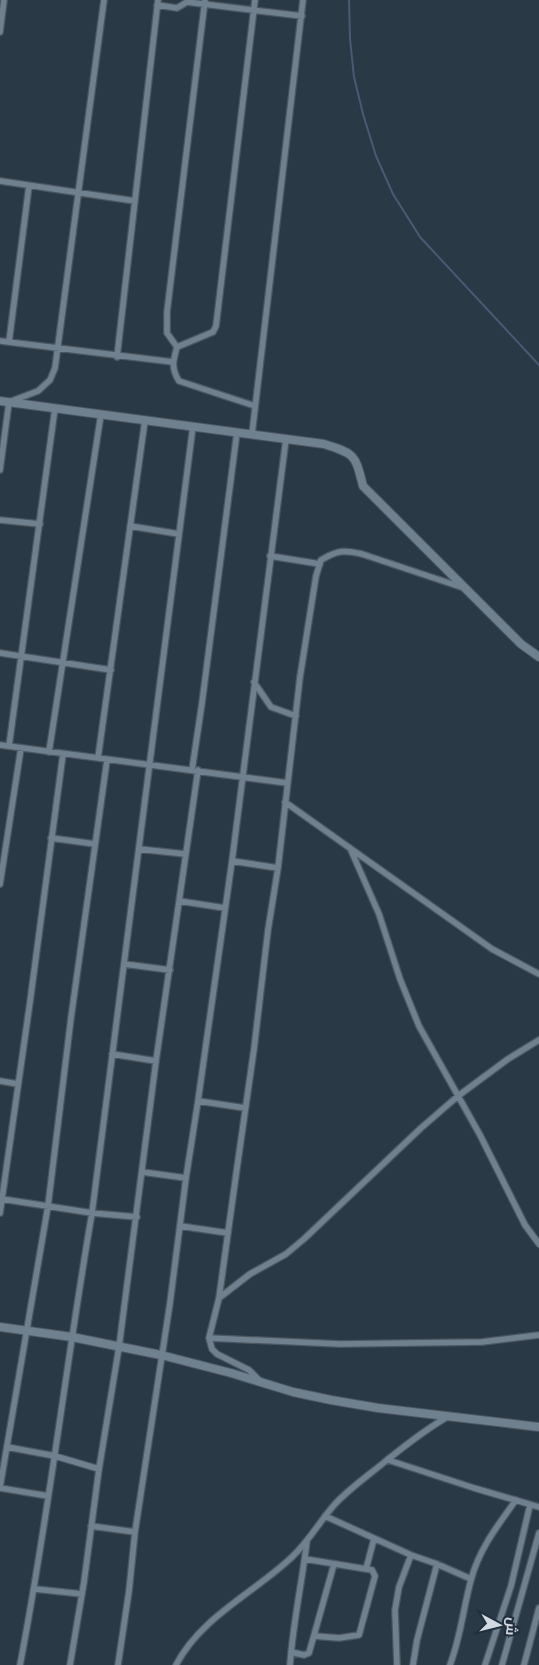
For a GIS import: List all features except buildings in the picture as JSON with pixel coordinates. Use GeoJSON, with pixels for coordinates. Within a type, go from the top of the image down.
{"type":"FeatureCollection","features":[{"type":"Feature","properties":{"kind":"street"},"geometry":{"type":"LineString","coordinates":[[0,32],[4,0]]}},
{"type":"Feature","properties":{"kind":"street"},"geometry":{"type":"LineString","coordinates":[[9,402],[38,391],[50,380],[55,368],[104,0]]}},
{"type":"Feature","properties":{"kind":"street"},"geometry":{"type":"LineString","coordinates":[[177,347],[214,332],[216,326],[255,0]]}},
{"type":"Feature","properties":{"kind":"street"},"geometry":{"type":"LineString","coordinates":[[252,434],[304,0]]}},
{"type":"Feature","properties":{"kind":"street"},"geometry":{"type":"LineString","coordinates":[[117,356],[158,3],[177,8],[188,2],[205,2],[302,16]]}},
{"type":"Feature","properties":{"kind":"street"},"geometry":{"type":"LineString","coordinates":[[177,347],[167,333],[168,312],[205,2]]}},
{"type":"Feature","properties":{"kind":"street"},"geometry":{"type":"LineString","coordinates":[[0,182],[135,201]]}},
{"type":"Feature","properties":{"kind":"street"},"geometry":{"type":"LineString","coordinates":[[9,342],[29,186]]}},
{"type":"Feature","properties":{"kind":"street"},"geometry":{"type":"LineString","coordinates":[[0,341],[173,362]]}},
{"type":"Feature","properties":{"kind":"street"},"geometry":{"type":"LineString","coordinates":[[177,347],[173,362],[174,374],[180,381],[255,406]]}},
{"type":"Feature","properties":{"kind":"street"},"geometry":{"type":"LineString","coordinates":[[0,401],[324,444],[347,451],[357,462],[364,486],[521,644],[539,657]]}},
{"type":"Feature","properties":{"kind":"street"},"geometry":{"type":"LineString","coordinates":[[0,470],[9,402]]}},
{"type":"Feature","properties":{"kind":"street"},"geometry":{"type":"LineString","coordinates":[[10,746],[55,408]]}},
{"type":"Feature","properties":{"kind":"street"},"geometry":{"type":"LineString","coordinates":[[49,752],[101,414]]}},
{"type":"Feature","properties":{"kind":"street"},"geometry":{"type":"LineString","coordinates":[[98,758],[145,420]]}},
{"type":"Feature","properties":{"kind":"street"},"geometry":{"type":"LineString","coordinates":[[20,1665],[35,1589],[92,1213],[193,426]]}},
{"type":"Feature","properties":{"kind":"street"},"geometry":{"type":"LineString","coordinates":[[70,1665],[137,1217],[156,1061],[185,854],[202,703],[237,432]]}},
{"type":"Feature","properties":{"kind":"street"},"geometry":{"type":"LineString","coordinates":[[118,1665],[129,1591],[135,1532],[232,861],[286,439]]}},
{"type":"Feature","properties":{"kind":"street"},"geometry":{"type":"LineString","coordinates":[[0,520],[40,524]]}},
{"type":"Feature","properties":{"kind":"street"},"geometry":{"type":"LineString","coordinates":[[130,526],[179,534]]}},
{"type":"Feature","properties":{"kind":"street"},"geometry":{"type":"LineString","coordinates":[[260,1381],[249,1370],[217,1354],[212,1349],[209,1338],[219,1298],[278,868],[296,716],[314,588],[321,560],[335,552],[344,551],[362,554],[466,588]]}},
{"type":"Feature","properties":{"kind":"street"},"geometry":{"type":"LineString","coordinates":[[270,556],[320,564]]}},
{"type":"Feature","properties":{"kind":"street"},"geometry":{"type":"LineString","coordinates":[[0,653],[111,670]]}},
{"type":"Feature","properties":{"kind":"street"},"geometry":{"type":"LineString","coordinates":[[254,682],[271,707],[296,716]]}},
{"type":"Feature","properties":{"kind":"street"},"geometry":{"type":"LineString","coordinates":[[0,745],[287,783]]}},
{"type":"Feature","properties":{"kind":"street"},"geometry":{"type":"LineString","coordinates":[[0,884],[21,748]]}},
{"type":"Feature","properties":{"kind":"street"},"geometry":{"type":"LineString","coordinates":[[0,1213],[63,754]]}},
{"type":"Feature","properties":{"kind":"street"},"geometry":{"type":"LineString","coordinates":[[48,1496],[0,1488],[48,1206],[107,760]]}},
{"type":"Feature","properties":{"kind":"street"},"geometry":{"type":"LineString","coordinates":[[285,802],[492,949],[539,974]]}},
{"type":"Feature","properties":{"kind":"street"},"geometry":{"type":"LineString","coordinates":[[51,838],[95,844]]}},
{"type":"Feature","properties":{"kind":"street"},"geometry":{"type":"LineString","coordinates":[[350,848],[379,914],[400,979],[419,1026],[480,1135],[525,1225],[539,1244]]}},
{"type":"Feature","properties":{"kind":"street"},"geometry":{"type":"LineString","coordinates":[[139,849],[185,854]]}},
{"type":"Feature","properties":{"kind":"street"},"geometry":{"type":"LineString","coordinates":[[232,861],[278,868]]}},
{"type":"Feature","properties":{"kind":"street"},"geometry":{"type":"LineString","coordinates":[[179,901],[225,908]]}},
{"type":"Feature","properties":{"kind":"street"},"geometry":{"type":"LineString","coordinates":[[124,964],[170,970]]}},
{"type":"Feature","properties":{"kind":"street"},"geometry":{"type":"LineString","coordinates":[[219,1298],[250,1274],[286,1254],[458,1096],[508,1059],[539,1040]]}},
{"type":"Feature","properties":{"kind":"street"},"geometry":{"type":"LineString","coordinates":[[112,1054],[156,1061]]}},
{"type":"Feature","properties":{"kind":"street"},"geometry":{"type":"LineString","coordinates":[[0,1081],[18,1084]]}},
{"type":"Feature","properties":{"kind":"street"},"geometry":{"type":"LineString","coordinates":[[198,1101],[246,1108]]}},
{"type":"Feature","properties":{"kind":"street"},"geometry":{"type":"LineString","coordinates":[[142,1172],[186,1178]]}},
{"type":"Feature","properties":{"kind":"street"},"geometry":{"type":"LineString","coordinates":[[2,1199],[92,1213],[137,1217]]}},
{"type":"Feature","properties":{"kind":"street"},"geometry":{"type":"LineString","coordinates":[[180,1226],[228,1233]]}},
{"type":"Feature","properties":{"kind":"street"},"geometry":{"type":"LineString","coordinates":[[0,1327],[72,1337],[161,1355],[260,1381],[293,1392],[331,1400],[378,1408],[539,1427]]}},
{"type":"Feature","properties":{"kind":"street"},"geometry":{"type":"LineString","coordinates":[[209,1338],[340,1344],[482,1342],[539,1335]]}},
{"type":"Feature","properties":{"kind":"street"},"geometry":{"type":"LineString","coordinates":[[176,1665],[190,1645],[219,1614],[265,1580],[292,1557],[307,1541],[325,1516],[355,1484],[426,1429],[449,1416]]}},
{"type":"Feature","properties":{"kind":"street"},"geometry":{"type":"LineString","coordinates":[[7,1447],[54,1456],[99,1469]]}},
{"type":"Feature","properties":{"kind":"street"},"geometry":{"type":"LineString","coordinates":[[388,1460],[539,1507]]}},
{"type":"Feature","properties":{"kind":"street"},"geometry":{"type":"LineString","coordinates":[[450,1665],[462,1626],[471,1579],[478,1559],[516,1500]]}},
{"type":"Feature","properties":{"kind":"street"},"geometry":{"type":"LineString","coordinates":[[485,1665],[511,1586],[530,1505]]}},
{"type":"Feature","properties":{"kind":"street"},"geometry":{"type":"LineString","coordinates":[[325,1516],[411,1555],[471,1579]]}},
{"type":"Feature","properties":{"kind":"street"},"geometry":{"type":"LineString","coordinates":[[91,1526],[135,1532]]}},
{"type":"Feature","properties":{"kind":"street"},"geometry":{"type":"LineString","coordinates":[[502,1665],[539,1532]]}},
{"type":"Feature","properties":{"kind":"street"},"geometry":{"type":"LineString","coordinates":[[366,1569],[374,1539]]}},
{"type":"Feature","properties":{"kind":"street"},"geometry":{"type":"LineString","coordinates":[[290,1665],[294,1619],[307,1541]]}},
{"type":"Feature","properties":{"kind":"street"},"geometry":{"type":"LineString","coordinates":[[397,1665],[395,1610],[399,1587],[411,1555]]}},
{"type":"Feature","properties":{"kind":"street"},"geometry":{"type":"LineString","coordinates":[[305,1559],[366,1569],[373,1571],[375,1576],[359,1635],[339,1638],[314,1636]]}},
{"type":"Feature","properties":{"kind":"street"},"geometry":{"type":"LineString","coordinates":[[291,1652],[307,1655],[334,1564]]}},
{"type":"Feature","properties":{"kind":"street"},"geometry":{"type":"LineString","coordinates":[[413,1665],[416,1644],[437,1564]]}},
{"type":"Feature","properties":{"kind":"street"},"geometry":{"type":"LineString","coordinates":[[35,1589],[82,1594]]}},
{"type":"Feature","properties":{"kind":"street"},"geometry":{"type":"LineString","coordinates":[[524,1665],[539,1608]]}},
{"type":"Feature","properties":{"kind":"waterway"},"geometry":{"type":"LineString","coordinates":[[349,0],[350,39],[354,77],[376,156],[393,194],[420,237],[539,365]]}}]}
